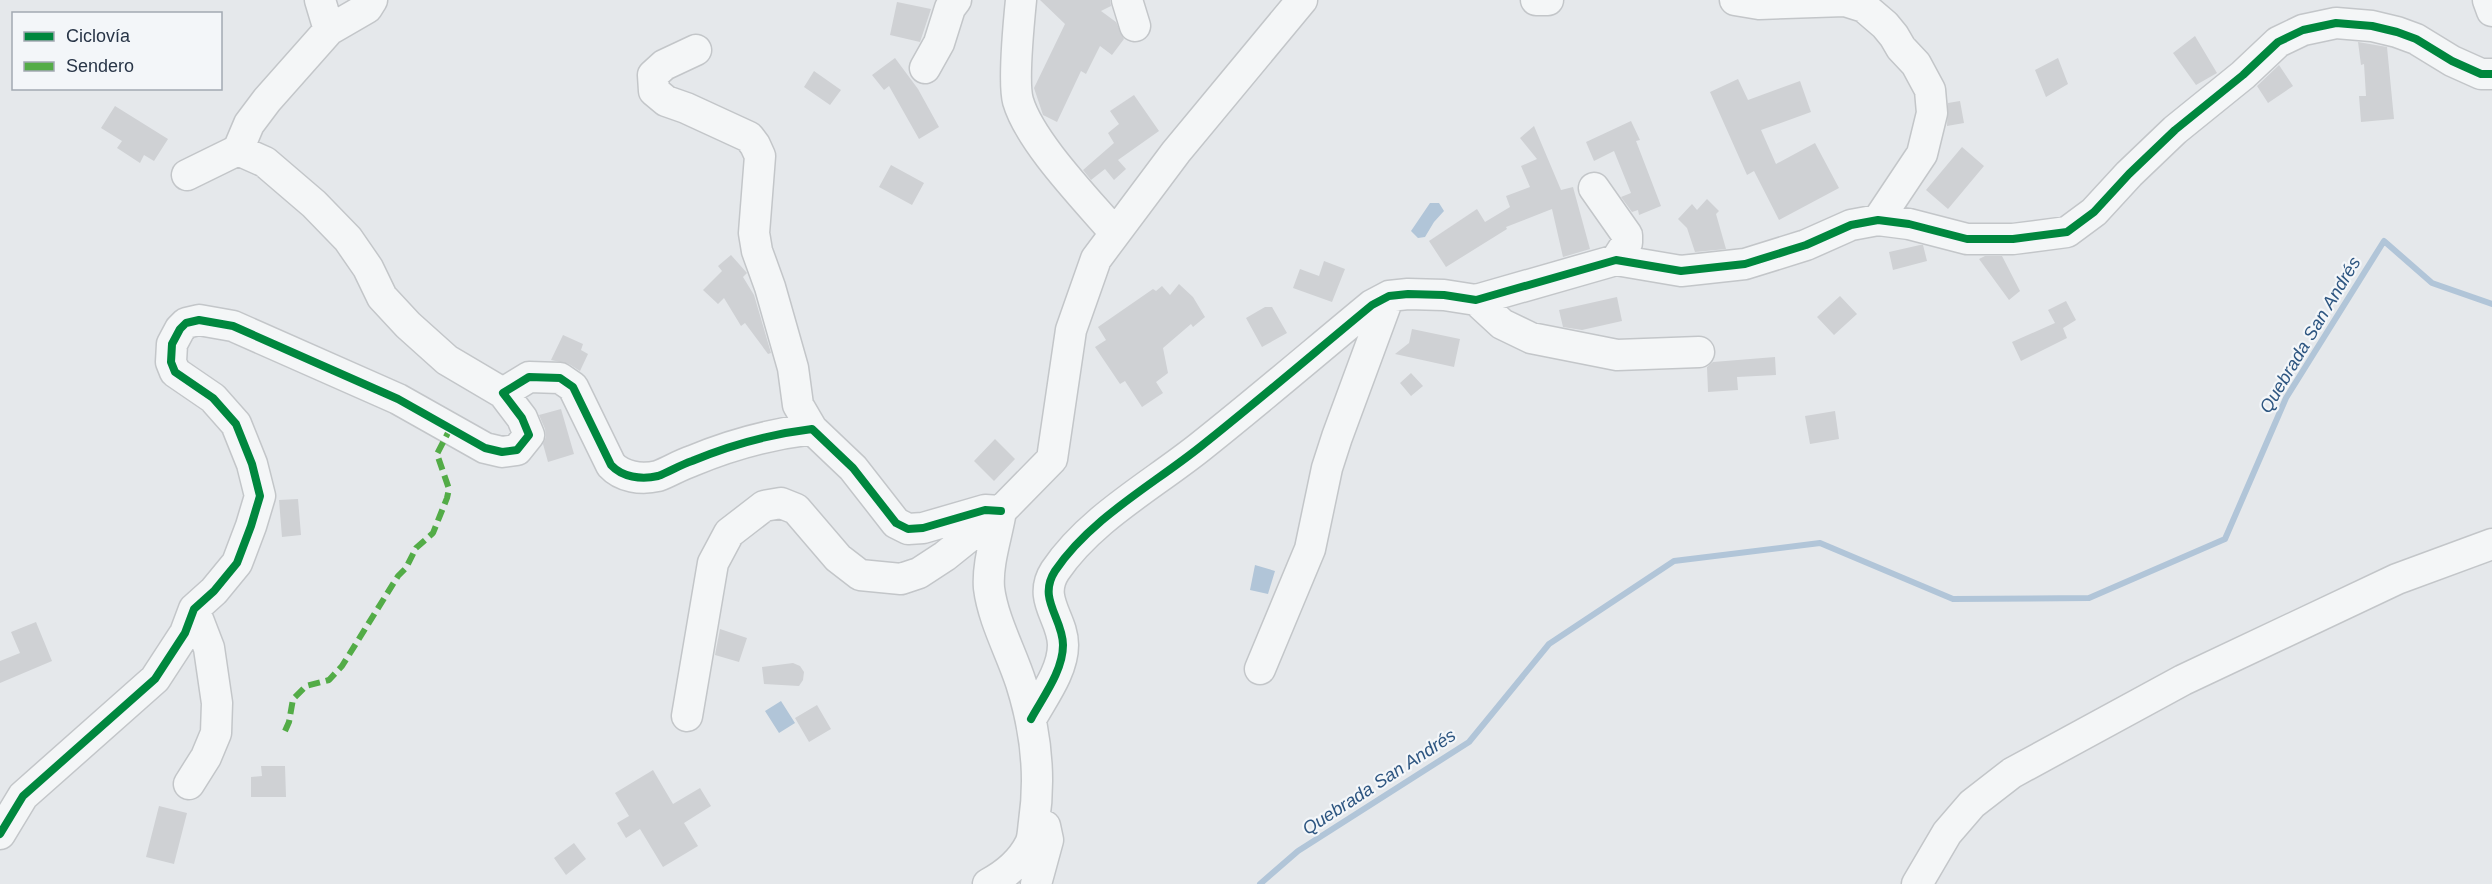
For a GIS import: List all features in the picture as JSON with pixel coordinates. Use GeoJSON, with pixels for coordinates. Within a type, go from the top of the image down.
{"type":"FeatureCollection","features":[{"type":"Feature","properties":{"kind":"street"},"geometry":{"type":"LineString","coordinates":[[320,0],[329,30]]}},
{"type":"Feature","properties":{"kind":"street"},"geometry":{"type":"LineString","coordinates":[[187,175],[238,150],[249,124],[258,111],[329,30],[367,8],[372,0]]}},
{"type":"Feature","properties":{"kind":"street"},"geometry":{"type":"LineString","coordinates":[[925,68],[939,44],[950,8],[956,0]]}},
{"type":"Feature","properties":{"kind":"street"},"geometry":{"type":"LineString","coordinates":[[1021,0],[1017,98],[1025,122],[1115,233]]}},
{"type":"Feature","properties":{"kind":"street"},"geometry":{"type":"LineString","coordinates":[[687,716],[713,563],[729,533],[764,506],[781,502],[796,510],[838,558],[860,574],[901,579],[918,573],[945,556],[1001,512],[1052,459],[1071,330],[1096,260],[1176,152],[1302,0]]}},
{"type":"Feature","properties":{"kind":"street"},"geometry":{"type":"LineString","coordinates":[[1536,0],[1548,0]]}},
{"type":"Feature","properties":{"kind":"street"},"geometry":{"type":"LineString","coordinates":[[1735,0],[1758,4],[1845,1],[1864,7],[1885,25],[1916,64],[1930,90],[1932,113],[1922,154],[1878,220]]}},
{"type":"Feature","properties":{"kind":"street"},"geometry":{"type":"LineString","coordinates":[[2488,0],[2492,11]]}},
{"type":"Feature","properties":{"kind":"street"},"geometry":{"type":"LineString","coordinates":[[1031,719],[1058,669],[1062,654],[1063,642],[1048,598],[1048,588],[1055,571],[1096,525],[1199,448],[1372,305],[1389,296],[1444,295],[1476,300],[1617,260],[1681,271],[1745,264],[1806,245],[1851,225],[1878,220],[1909,224],[1967,239],[2013,239],[2067,232],[2094,212],[2175,130],[2243,75],[2278,42],[2303,30],[2336,23],[2382,28],[2416,39],[2481,74],[2492,74]]}},
{"type":"Feature","properties":{"kind":"street"},"geometry":{"type":"LineString","coordinates":[[696,50],[664,65],[653,75],[654,91],[666,101],[749,138],[755,145],[760,156],[754,233],[757,251],[770,287],[793,368],[798,405],[812,429],[853,468],[896,524],[908,529],[923,528],[985,510],[1001,512]]}},
{"type":"Feature","properties":{"kind":"street"},"geometry":{"type":"LineString","coordinates":[[0,834],[23,796],[155,679],[185,633],[194,609],[214,591],[237,563],[260,496],[252,464],[236,424],[213,398],[175,372],[171,362],[172,344],[180,328],[186,323],[199,320],[233,326],[398,399],[485,448],[502,452],[518,450],[529,435],[522,418],[502,393],[447,360],[408,325],[382,297],[368,268],[348,238],[314,204],[265,162],[238,150]]}},
{"type":"Feature","properties":{"kind":"street"},"geometry":{"type":"LineString","coordinates":[[1594,188],[1627,235],[1627,243],[1617,260]]}},
{"type":"Feature","properties":{"kind":"street"},"geometry":{"type":"LineString","coordinates":[[1260,669],[1310,549],[1336,437],[1389,296]]}},
{"type":"Feature","properties":{"kind":"street"},"geometry":{"type":"LineString","coordinates":[[1476,300],[1502,324],[1531,338],[1617,355],[1699,352]]}},
{"type":"Feature","properties":{"kind":"street"},"geometry":{"type":"LineString","coordinates":[[502,393],[529,376],[560,378],[573,387],[611,465],[618,473],[635,477],[657,476],[693,460],[760,438],[812,429]]}},
{"type":"Feature","properties":{"kind":"street"},"geometry":{"type":"LineString","coordinates":[[1001,512],[989,568],[989,587],[994,611],[1022,684],[1031,719],[1038,794],[1048,840],[1036,884]]}},
{"type":"Feature","properties":{"kind":"street"},"geometry":{"type":"LineString","coordinates":[[1917,884],[1947,833],[1965,811],[2012,773],[2183,680],[2397,579],[2492,544]]}},
{"type":"Feature","properties":{"kind":"street"},"geometry":{"type":"LineString","coordinates":[[189,784],[206,757],[216,733],[217,703],[209,648],[194,609]]}},
{"type":"Feature","properties":{"kind":"street"},"geometry":{"type":"LineString","coordinates":[[988,884],[1003,876],[1031,842],[1038,794]]}},
{"type":"Feature","properties":{"kind":"water"},"geometry":{"type":"Polygon","coordinates":[[[1430,203],[1439,203],[1444,211],[1425,237],[1418,238],[1411,231],[1430,203]]]}},
{"type":"Feature","properties":{"kind":"water"},"geometry":{"type":"Polygon","coordinates":[[[1255,565],[1275,571],[1268,594],[1250,590],[1255,565]]]}},
{"type":"Feature","properties":{"kind":"water"},"geometry":{"type":"Polygon","coordinates":[[[781,701],[795,723],[779,733],[765,711],[781,701]]]}},
{"type":"Feature","properties":{"kind":"building"},"geometry":{"type":"Polygon","coordinates":[[[1040,0],[1110,0],[1111,6],[1101,11],[1116,22],[1124,39],[1112,55],[1100,46],[1086,74],[1081,71],[1057,122],[1043,115],[1034,88],[1065,24],[1040,0]]]}},
{"type":"Feature","properties":{"kind":"building"},"geometry":{"type":"Polygon","coordinates":[[[897,2],[931,9],[920,42],[890,35],[897,2]]]}},
{"type":"Feature","properties":{"kind":"building"},"geometry":{"type":"Polygon","coordinates":[[[2195,36],[2217,73],[2196,85],[2173,53],[2195,36]]]}},
{"type":"Feature","properties":{"kind":"building"},"geometry":{"type":"Polygon","coordinates":[[[2358,42],[2387,47],[2394,119],[2361,122],[2359,96],[2366,96],[2364,64],[2361,65],[2358,42]]]}},
{"type":"Feature","properties":{"kind":"building"},"geometry":{"type":"Polygon","coordinates":[[[895,58],[918,89],[939,127],[919,139],[889,86],[884,90],[872,75],[895,58]]]}},
{"type":"Feature","properties":{"kind":"building"},"geometry":{"type":"Polygon","coordinates":[[[2058,58],[2068,84],[2046,97],[2035,70],[2058,58]]]}},
{"type":"Feature","properties":{"kind":"building"},"geometry":{"type":"Polygon","coordinates":[[[2279,65],[2293,86],[2268,103],[2257,86],[2279,65]]]}},
{"type":"Feature","properties":{"kind":"building"},"geometry":{"type":"Polygon","coordinates":[[[814,71],[841,90],[830,105],[804,87],[814,71]]]}},
{"type":"Feature","properties":{"kind":"building"},"geometry":{"type":"Polygon","coordinates":[[[1738,79],[1748,100],[1800,81],[1811,112],[1761,130],[1776,164],[1815,143],[1839,188],[1779,220],[1754,171],[1747,175],[1710,92],[1738,79]]]}},
{"type":"Feature","properties":{"kind":"building"},"geometry":{"type":"Polygon","coordinates":[[[1134,95],[1159,131],[1118,160],[1126,169],[1114,180],[1105,169],[1091,180],[1083,170],[1114,143],[1108,133],[1119,124],[1110,111],[1134,95]]]}},
{"type":"Feature","properties":{"kind":"building"},"geometry":{"type":"Polygon","coordinates":[[[1960,101],[1964,123],[1947,126],[1948,103],[1960,101]]]}},
{"type":"Feature","properties":{"kind":"building"},"geometry":{"type":"Polygon","coordinates":[[[115,106],[168,139],[154,161],[144,155],[140,163],[117,148],[122,141],[101,128],[115,106]]]}},
{"type":"Feature","properties":{"kind":"building"},"geometry":{"type":"Polygon","coordinates":[[[1631,121],[1640,140],[1636,141],[1661,206],[1639,215],[1638,210],[1632,212],[1621,197],[1631,193],[1614,151],[1594,161],[1586,142],[1631,121]]]}},
{"type":"Feature","properties":{"kind":"building"},"geometry":{"type":"Polygon","coordinates":[[[1534,126],[1561,190],[1573,187],[1590,249],[1563,257],[1552,209],[1506,227],[1507,229],[1446,267],[1429,241],[1477,209],[1485,222],[1510,207],[1506,196],[1530,187],[1521,166],[1537,159],[1520,138],[1534,126]]]}},
{"type":"Feature","properties":{"kind":"building"},"geometry":{"type":"Polygon","coordinates":[[[1962,147],[1984,166],[1948,209],[1926,190],[1962,147]]]}},
{"type":"Feature","properties":{"kind":"building"},"geometry":{"type":"Polygon","coordinates":[[[891,165],[924,183],[912,205],[879,187],[891,165]]]}},
{"type":"Feature","properties":{"kind":"building"},"geometry":{"type":"Polygon","coordinates":[[[1707,199],[1719,211],[1716,214],[1726,249],[1695,252],[1687,228],[1678,219],[1692,204],[1697,210],[1707,199]]]}},
{"type":"Feature","properties":{"kind":"building"},"geometry":{"type":"Polygon","coordinates":[[[1923,245],[1927,261],[1893,270],[1889,252],[1923,245]]]}},
{"type":"Feature","properties":{"kind":"building"},"geometry":{"type":"Polygon","coordinates":[[[731,255],[747,273],[743,277],[754,295],[771,353],[768,354],[745,323],[741,326],[724,298],[718,304],[703,290],[722,271],[718,266],[731,255]]]}},
{"type":"Feature","properties":{"kind":"building"},"geometry":{"type":"Polygon","coordinates":[[[1985,256],[2002,256],[2020,291],[2009,300],[1979,259],[1985,256]]]}},
{"type":"Feature","properties":{"kind":"building"},"geometry":{"type":"Polygon","coordinates":[[[1324,261],[1345,269],[1332,302],[1293,288],[1300,269],[1319,276],[1324,261]]]}},
{"type":"Feature","properties":{"kind":"building"},"geometry":{"type":"Polygon","coordinates":[[[1179,284],[1193,297],[1205,317],[1193,327],[1191,324],[1163,348],[1168,373],[1156,382],[1163,393],[1142,407],[1125,381],[1120,384],[1095,347],[1106,340],[1098,327],[1153,289],[1156,291],[1162,286],[1170,295],[1179,284]]]}},
{"type":"Feature","properties":{"kind":"building"},"geometry":{"type":"Polygon","coordinates":[[[1840,296],[1857,314],[1834,335],[1817,317],[1840,296]]]}},
{"type":"Feature","properties":{"kind":"building"},"geometry":{"type":"Polygon","coordinates":[[[1617,297],[1622,321],[1582,330],[1563,327],[1559,310],[1617,297]]]}},
{"type":"Feature","properties":{"kind":"building"},"geometry":{"type":"Polygon","coordinates":[[[2066,301],[2076,320],[2063,328],[2067,338],[2021,361],[2012,342],[2055,323],[2048,310],[2066,301]]]}},
{"type":"Feature","properties":{"kind":"building"},"geometry":{"type":"Polygon","coordinates":[[[1265,307],[1272,307],[1287,333],[1262,347],[1246,318],[1265,307]]]}},
{"type":"Feature","properties":{"kind":"building"},"geometry":{"type":"Polygon","coordinates":[[[1412,329],[1460,339],[1454,367],[1395,354],[1409,343],[1412,329]]]}},
{"type":"Feature","properties":{"kind":"building"},"geometry":{"type":"Polygon","coordinates":[[[563,335],[583,344],[581,350],[588,354],[580,371],[569,364],[551,360],[563,335]]]}},
{"type":"Feature","properties":{"kind":"building"},"geometry":{"type":"Polygon","coordinates":[[[1775,357],[1776,375],[1737,377],[1738,390],[1708,392],[1707,367],[1713,362],[1775,357]]]}},
{"type":"Feature","properties":{"kind":"building"},"geometry":{"type":"Polygon","coordinates":[[[1411,373],[1423,386],[1411,396],[1400,383],[1411,373]]]}},
{"type":"Feature","properties":{"kind":"building"},"geometry":{"type":"Polygon","coordinates":[[[561,409],[574,454],[548,462],[543,444],[546,437],[545,429],[539,415],[561,409]]]}},
{"type":"Feature","properties":{"kind":"building"},"geometry":{"type":"Polygon","coordinates":[[[1835,411],[1839,439],[1810,444],[1805,416],[1835,411]]]}},
{"type":"Feature","properties":{"kind":"building"},"geometry":{"type":"Polygon","coordinates":[[[995,439],[1015,459],[994,481],[974,461],[995,439]]]}},
{"type":"Feature","properties":{"kind":"building"},"geometry":{"type":"Polygon","coordinates":[[[298,499],[301,535],[282,537],[279,500],[298,499]]]}},
{"type":"Feature","properties":{"kind":"building"},"geometry":{"type":"Polygon","coordinates":[[[36,622],[52,661],[0,683],[0,661],[20,653],[11,632],[36,622]]]}},
{"type":"Feature","properties":{"kind":"building"},"geometry":{"type":"Polygon","coordinates":[[[720,629],[747,638],[739,662],[715,655],[720,629]]]}},
{"type":"Feature","properties":{"kind":"building"},"geometry":{"type":"Polygon","coordinates":[[[793,663],[800,666],[804,672],[799,686],[764,684],[762,667],[793,663]]]}},
{"type":"Feature","properties":{"kind":"building"},"geometry":{"type":"Polygon","coordinates":[[[817,705],[831,729],[809,742],[795,718],[817,705]]]}},
{"type":"Feature","properties":{"kind":"building"},"geometry":{"type":"Polygon","coordinates":[[[261,766],[285,766],[286,797],[251,797],[251,777],[262,776],[261,766]]]}},
{"type":"Feature","properties":{"kind":"building"},"geometry":{"type":"Polygon","coordinates":[[[653,770],[673,804],[700,788],[711,806],[684,823],[698,846],[663,867],[640,829],[626,838],[617,823],[629,816],[615,793],[653,770]]]}},
{"type":"Feature","properties":{"kind":"building"},"geometry":{"type":"Polygon","coordinates":[[[159,806],[187,813],[174,864],[146,857],[159,806]]]}},
{"type":"Feature","properties":{"kind":"building"},"geometry":{"type":"Polygon","coordinates":[[[574,843],[586,859],[566,875],[554,858],[574,843]]]}},
{"type":"Feature","properties":{"kind":"waterway","name":"Quebrada San Andrés"},"geometry":{"type":"LineString","coordinates":[[1260,884],[1298,851],[1469,742],[1549,644],[1674,561],[1820,543],[1953,599],[2089,598],[2225,539],[2286,398],[2384,241],[2432,283],[2492,304]]}},
{"type":"Feature","properties":{"kind":"marked path"},"geometry":{"type":"LineString","coordinates":[[285,731],[293,699],[306,686],[329,680],[342,666],[398,576],[406,568],[416,548],[433,533],[449,489],[437,454],[451,427]]}},
{"type":"Feature","properties":{"kind":"cycle path"},"geometry":{"type":"LineString","coordinates":[[1031,719],[1052,684],[1060,664],[1062,635],[1052,608],[1049,591],[1050,581],[1055,571],[1069,552],[1103,519],[1200,447],[1372,305],[1389,296],[1444,295],[1476,300],[1616,260],[1681,271],[1745,264],[1806,245],[1851,225],[1878,220],[1909,224],[1967,239],[2013,239],[2067,232],[2094,212],[2129,174],[2175,130],[2243,75],[2278,42],[2303,30],[2336,23],[2372,26],[2397,32],[2416,39],[2452,61],[2481,74],[2492,74]]}},
{"type":"Feature","properties":{"kind":"cycle path"},"geometry":{"type":"LineString","coordinates":[[0,834],[23,796],[155,679],[185,633],[194,609],[214,591],[237,563],[251,526],[260,496],[252,464],[236,424],[213,398],[175,372],[171,362],[172,344],[186,323],[199,320],[233,326],[398,399],[485,448],[502,452],[517,450],[529,435],[522,418],[503,393],[529,377],[560,378],[573,387],[611,465],[626,475],[645,478],[658,476],[736,445],[812,429],[853,468],[896,523],[908,529],[923,528],[985,510],[1001,511]]}}]}
